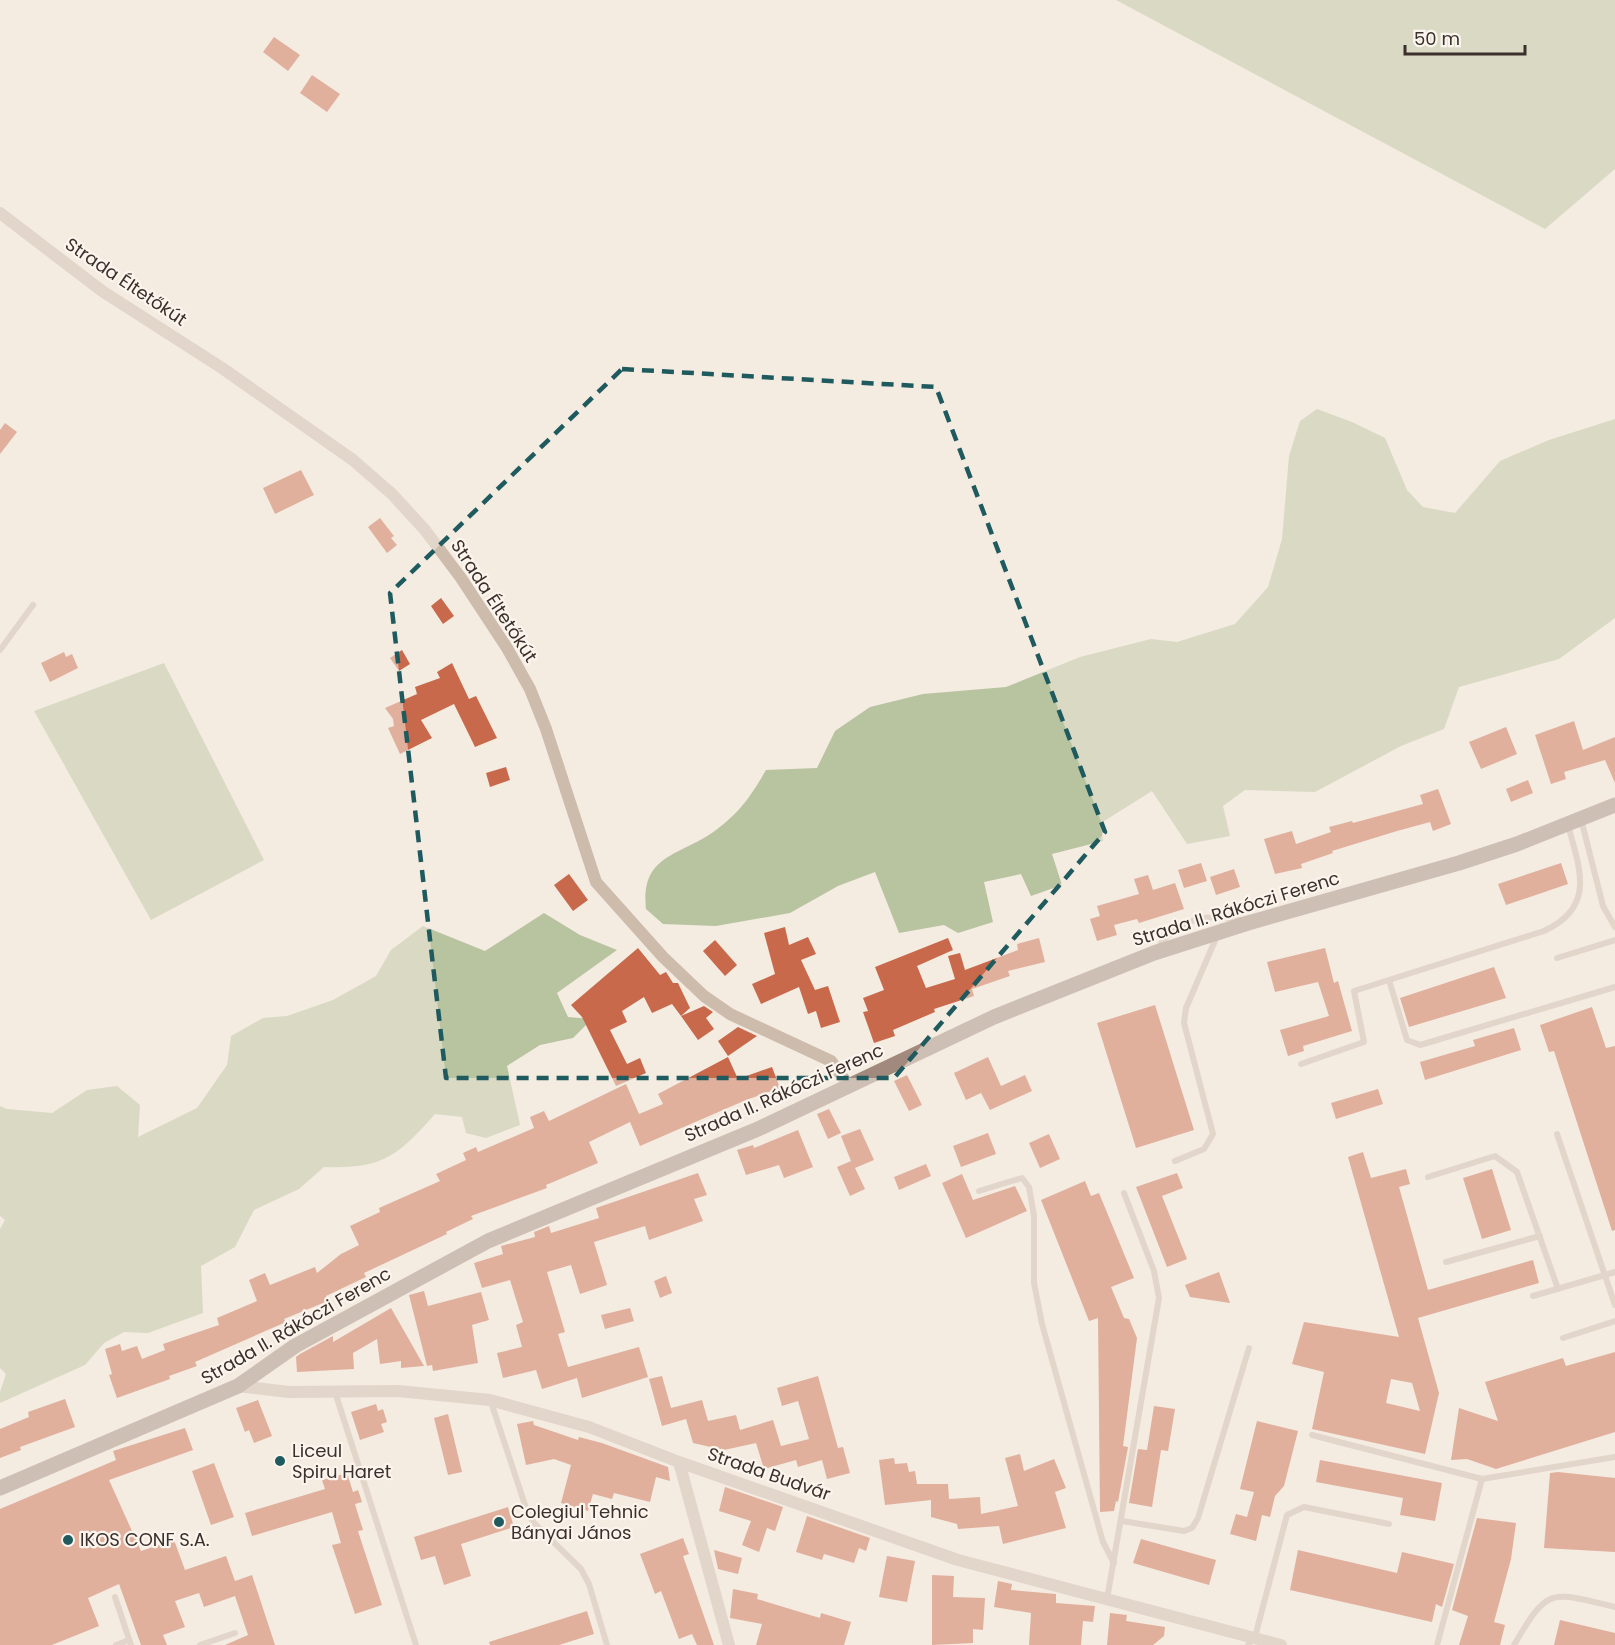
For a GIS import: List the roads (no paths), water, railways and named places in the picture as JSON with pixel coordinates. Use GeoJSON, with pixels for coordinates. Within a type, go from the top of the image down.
{"type":"FeatureCollection","features":[{"type":"Feature","properties":{"kind":"main road","name":"Strada II. Rákóczi Ferenc"},"geometry":{"type":"LineString","coordinates":[[0,1488],[238,1386],[295,1346],[488,1241],[758,1129],[993,1017],[1154,953],[1248,923],[1459,863],[1615,805]]}},
{"type":"Feature","properties":{"kind":"street","name":"Strada Éltetőkút"},"geometry":{"type":"LineString","coordinates":[[0,213],[102,291],[222,368],[353,460],[392,494],[425,530],[461,578],[507,648],[530,689],[546,729],[596,882],[663,957],[704,996],[730,1014],[831,1061],[849,1086]]}},
{"type":"Feature","properties":{"kind":"street","name":"Strada Budvár"},"geometry":{"type":"LineString","coordinates":[[238,1386],[289,1392],[398,1392],[490,1400],[589,1427],[679,1462],[958,1560],[1107,1599],[1252,1641],[1281,1645]]}},
{"type":"Feature","properties":{"kind":"street"},"geometry":{"type":"LineString","coordinates":[[679,1462],[729,1645]]}},
{"type":"Feature","properties":{"kind":"lane"},"geometry":{"type":"LineString","coordinates":[[0,650],[33,605]]}},
{"type":"Feature","properties":{"kind":"lane"},"geometry":{"type":"LineString","coordinates":[[1574,821],[1603,906],[1615,927]]}},
{"type":"Feature","properties":{"kind":"lane"},"geometry":{"type":"LineString","coordinates":[[1301,1064],[1364,1042],[1354,991],[1544,931],[1567,918],[1575,907],[1581,889],[1574,821]]}},
{"type":"Feature","properties":{"kind":"lane"},"geometry":{"type":"LineString","coordinates":[[1154,953],[1174,930],[1203,917],[1226,916],[1248,923]]}},
{"type":"Feature","properties":{"kind":"lane"},"geometry":{"type":"LineString","coordinates":[[1175,1161],[1204,1149],[1213,1134],[1184,1023],[1186,1008],[1218,933]]}},
{"type":"Feature","properties":{"kind":"lane"},"geometry":{"type":"LineString","coordinates":[[1557,958],[1615,940]]}},
{"type":"Feature","properties":{"kind":"lane"},"geometry":{"type":"LineString","coordinates":[[1389,980],[1407,1040],[1420,1045],[1615,987]]}},
{"type":"Feature","properties":{"kind":"lane"},"geometry":{"type":"LineString","coordinates":[[1557,1134],[1615,1305]]}},
{"type":"Feature","properties":{"kind":"lane"},"geometry":{"type":"LineString","coordinates":[[1428,1177],[1495,1156],[1506,1161],[1518,1172],[1558,1288]]}},
{"type":"Feature","properties":{"kind":"lane"},"geometry":{"type":"LineString","coordinates":[[979,1191],[1022,1178],[1029,1186],[1034,1216],[1034,1282],[1042,1324],[1103,1542],[1114,1563]]}},
{"type":"Feature","properties":{"kind":"lane"},"geometry":{"type":"LineString","coordinates":[[1107,1599],[1158,1298],[1154,1271],[1124,1193]]}},
{"type":"Feature","properties":{"kind":"lane"},"geometry":{"type":"LineString","coordinates":[[1446,1262],[1540,1236]]}},
{"type":"Feature","properties":{"kind":"lane"},"geometry":{"type":"LineString","coordinates":[[1533,1296],[1615,1272]]}},
{"type":"Feature","properties":{"kind":"lane"},"geometry":{"type":"LineString","coordinates":[[1563,1338],[1615,1321]]}},
{"type":"Feature","properties":{"kind":"lane"},"geometry":{"type":"LineString","coordinates":[[1122,1521],[1184,1531],[1192,1528],[1198,1518],[1249,1348]]}},
{"type":"Feature","properties":{"kind":"lane"},"geometry":{"type":"LineString","coordinates":[[336,1392],[416,1645]]}},
{"type":"Feature","properties":{"kind":"lane"},"geometry":{"type":"LineString","coordinates":[[490,1400],[528,1514],[534,1523],[581,1569],[589,1584],[607,1645]]}},
{"type":"Feature","properties":{"kind":"lane"},"geometry":{"type":"LineString","coordinates":[[1312,1435],[1482,1479],[1615,1457]]}},
{"type":"Feature","properties":{"kind":"lane"},"geometry":{"type":"LineString","coordinates":[[1437,1645],[1482,1479]]}},
{"type":"Feature","properties":{"kind":"lane"},"geometry":{"type":"LineString","coordinates":[[1252,1641],[1287,1515],[1304,1507],[1389,1524]]}},
{"type":"Feature","properties":{"kind":"lane"},"geometry":{"type":"LineString","coordinates":[[1514,1645],[1533,1611],[1548,1597],[1561,1594],[1615,1607]]}},
{"type":"Feature","properties":{"kind":"lane"},"geometry":{"type":"LineString","coordinates":[[115,1597],[130,1642],[116,1645]]}},
{"type":"Feature","properties":{"kind":"lane"},"geometry":{"type":"LineString","coordinates":[[201,1645],[235,1633]]}},
{"type":"Feature","properties":{"kind":"place","name":"Liceul Spiru Haret"},"geometry":{"type":"Point","coordinates":[280,1461]}},
{"type":"Feature","properties":{"kind":"place","name":"Colegiul Tehnic Bányai János"},"geometry":{"type":"Point","coordinates":[499,1522]}},
{"type":"Feature","properties":{"kind":"place","name":"IKOS CONF S.A."},"geometry":{"type":"Point","coordinates":[68,1540]}}]}
